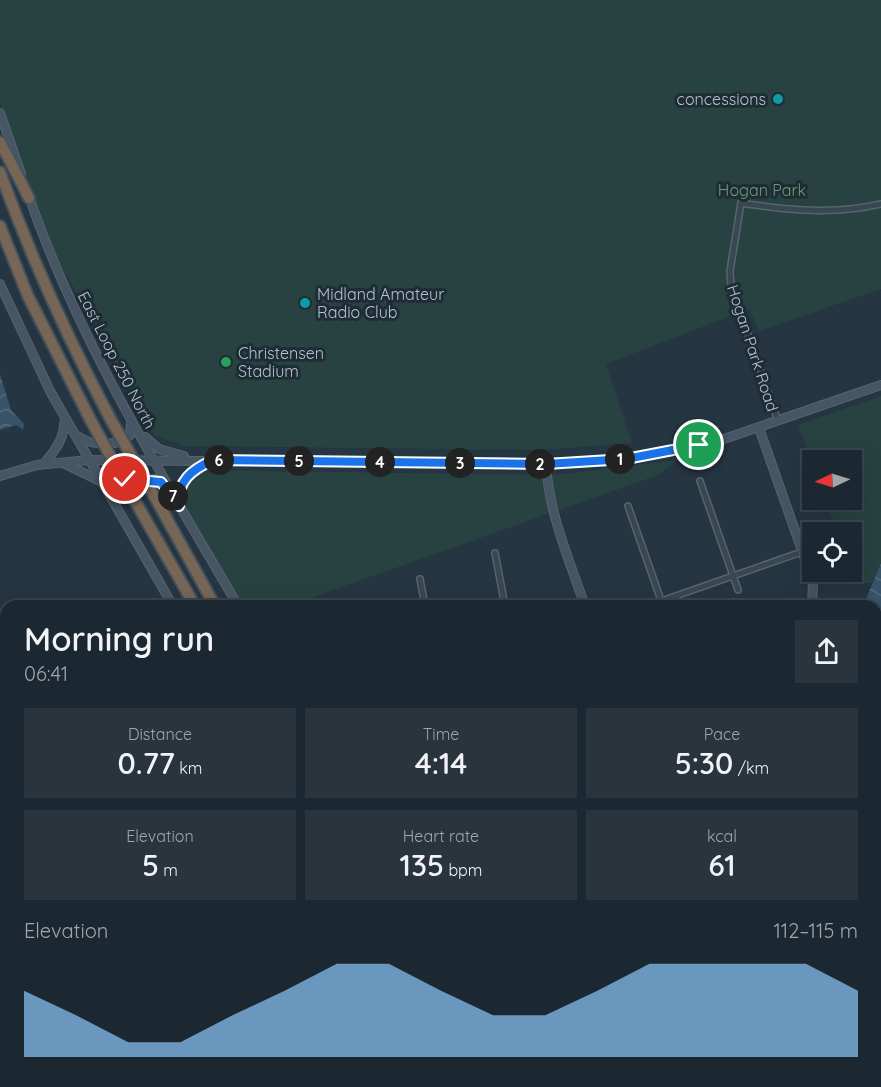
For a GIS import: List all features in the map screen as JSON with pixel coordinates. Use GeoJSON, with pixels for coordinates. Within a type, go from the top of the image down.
{"type":"FeatureCollection","features":[{"type":"Feature","properties":{"kind":"highway"},"geometry":{"type":"LineString","coordinates":[[0,142],[29,198]]}},
{"type":"Feature","properties":{"kind":"highway"},"geometry":{"type":"LineString","coordinates":[[0,172],[18,225],[46,290],[111,420],[212,600]]}},
{"type":"Feature","properties":{"kind":"highway"},"geometry":{"type":"LineString","coordinates":[[0,226],[28,296],[90,419],[192,600]]}},
{"type":"Feature","properties":{"kind":"main road","name":"East Loop 250 North"},"geometry":{"type":"LineString","coordinates":[[0,113],[29,198],[74,307],[125,408],[234,600]]}},
{"type":"Feature","properties":{"kind":"main road"},"geometry":{"type":"LineString","coordinates":[[0,284],[38,369],[170,600]]}},
{"type":"Feature","properties":{"kind":"main road"},"geometry":{"type":"LineString","coordinates":[[0,476],[44,464],[89,460],[546,464],[657,454],[759,428],[881,385]]}},
{"type":"Feature","properties":{"kind":"main road"},"geometry":{"type":"LineString","coordinates":[[70,426],[85,441],[119,442],[127,439],[132,431],[125,408]]}},
{"type":"Feature","properties":{"kind":"main road"},"geometry":{"type":"LineString","coordinates":[[44,464],[60,444],[64,435],[65,417]]}},
{"type":"Feature","properties":{"kind":"main road"},"geometry":{"type":"LineString","coordinates":[[135,426],[159,449],[213,460]]}},
{"type":"Feature","properties":{"kind":"main road"},"geometry":{"type":"LineString","coordinates":[[759,428],[802,552]]}},
{"type":"Feature","properties":{"kind":"main road"},"geometry":{"type":"LineString","coordinates":[[179,506],[179,491],[186,476],[213,460]]}},
{"type":"Feature","properties":{"kind":"main road"},"geometry":{"type":"LineString","coordinates":[[62,462],[100,481]]}},
{"type":"Feature","properties":{"kind":"main road"},"geometry":{"type":"LineString","coordinates":[[546,464],[548,492],[554,518],[583,600]]}},
{"type":"Feature","properties":{"kind":"main road"},"geometry":{"type":"LineString","coordinates":[[114,504],[113,490],[121,480],[154,479],[166,485],[179,506]]}},
{"type":"Feature","properties":{"kind":"main road"},"geometry":{"type":"LineString","coordinates":[[812,582],[812,600]]}},
{"type":"Feature","properties":{"kind":"street","name":"Hogan Park Road"},"geometry":{"type":"LineString","coordinates":[[778,421],[731,285],[731,265],[741,203],[801,211],[854,209],[881,204]]}},
{"type":"Feature","properties":{"kind":"street"},"geometry":{"type":"LineString","coordinates":[[700,480],[738,590]]}},
{"type":"Feature","properties":{"kind":"street"},"geometry":{"type":"LineString","coordinates":[[628,506],[661,600]]}},
{"type":"Feature","properties":{"kind":"street"},"geometry":{"type":"LineString","coordinates":[[672,600],[802,552]]}},
{"type":"Feature","properties":{"kind":"street"},"geometry":{"type":"LineString","coordinates":[[495,553],[504,600]]}},
{"type":"Feature","properties":{"kind":"street"},"geometry":{"type":"LineString","coordinates":[[420,579],[424,600]]}},
{"type":"Feature","properties":{"kind":"green space","name":"Hogan Park"},"geometry":{"type":"Polygon","coordinates":[[[0,0],[881,0],[881,289],[759,331],[749,309],[606,364],[632,443],[542,450],[185,446],[155,436],[54,252],[0,103],[0,0]]]}},
{"type":"Feature","properties":{"kind":"green space"},"geometry":{"type":"Polygon","coordinates":[[[881,396],[881,563],[872,583],[856,582],[862,582],[862,522],[833,522],[829,510],[862,510],[862,450],[807,450],[798,425],[881,396]]]}},
{"type":"Feature","properties":{"kind":"green space"},"geometry":{"type":"Polygon","coordinates":[[[677,460],[658,475],[305,600],[239,600],[183,500],[189,477],[200,470],[553,475],[677,460]]]}},
{"type":"Feature","properties":{"kind":"water"},"geometry":{"type":"Polygon","coordinates":[[[0,374],[11,410],[24,424],[23,429],[16,425],[0,430],[0,374]]]}},
{"type":"Feature","properties":{"kind":"water"},"geometry":{"type":"Polygon","coordinates":[[[881,563],[881,600],[866,600],[881,563]]]}},
{"type":"Feature","properties":{"kind":"place","name":"concessions"},"geometry":{"type":"Point","coordinates":[778,99]}},
{"type":"Feature","properties":{"kind":"place","name":"Midland Amateur Radio Club"},"geometry":{"type":"Point","coordinates":[305,303]}},
{"type":"Feature","properties":{"kind":"place","name":"Christensen Stadium"},"geometry":{"type":"Point","coordinates":[226,362]}},
{"type":"Feature","properties":{"kind":"route"},"geometry":{"type":"LineString","coordinates":[[125,479],[154,479],[161,482],[166,485],[179,506],[179,491],[186,476],[213,460],[546,464],[626,459],[699,445]]}}]}
